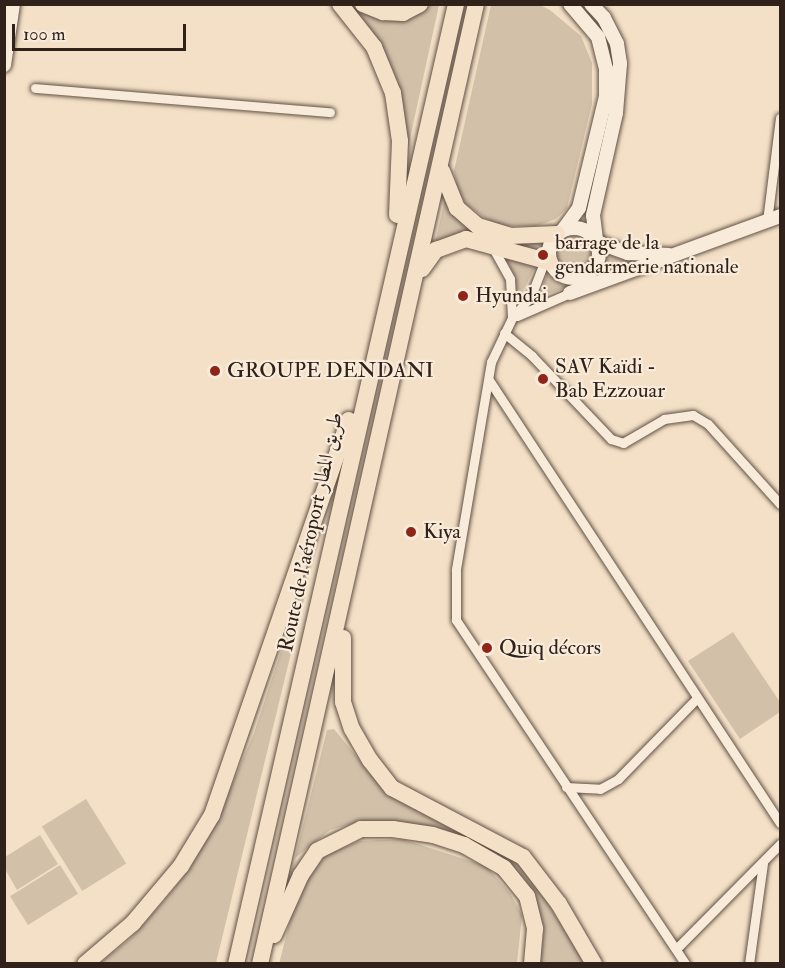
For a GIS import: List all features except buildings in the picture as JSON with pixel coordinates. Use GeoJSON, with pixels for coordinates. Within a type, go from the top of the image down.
{"type":"FeatureCollection","features":[{"type":"Feature","properties":{"kind":"highway"},"geometry":{"type":"LineString","coordinates":[[340,4],[374,47],[393,93],[400,141],[395,257]]}},
{"type":"Feature","properties":{"kind":"highway"},"geometry":{"type":"LineString","coordinates":[[363,4],[383,12],[403,13],[420,4]]}},
{"type":"Feature","properties":{"kind":"highway","name":"Route de l'aéroport طريق المطار"},"geometry":{"type":"LineString","coordinates":[[236,963],[372,357],[456,4]]}},
{"type":"Feature","properties":{"kind":"highway"},"geometry":{"type":"LineString","coordinates":[[261,963],[418,275],[476,4]]}},
{"type":"Feature","properties":{"kind":"highway"},"geometry":{"type":"LineString","coordinates":[[441,167],[457,207],[478,226],[510,236],[560,232]]}},
{"type":"Feature","properties":{"kind":"highway"},"geometry":{"type":"LineString","coordinates":[[418,275],[436,250],[451,242],[487,242],[548,258]]}},
{"type":"Feature","properties":{"kind":"highway"},"geometry":{"type":"LineString","coordinates":[[85,963],[133,923],[181,866],[212,816],[372,357]]}},
{"type":"Feature","properties":{"kind":"highway"},"geometry":{"type":"LineString","coordinates":[[344,603],[344,702],[352,729],[370,760],[392,788],[523,857],[560,904],[594,963]]}},
{"type":"Feature","properties":{"kind":"highway"},"geometry":{"type":"LineString","coordinates":[[261,963],[301,875],[317,851],[361,830],[433,835],[464,844],[504,868],[527,896],[535,929],[532,963]]}},
{"type":"Feature","properties":{"kind":"main road"},"geometry":{"type":"LineString","coordinates":[[4,65],[13,4]]}},
{"type":"Feature","properties":{"kind":"main road"},"geometry":{"type":"LineString","coordinates":[[570,4],[598,37],[606,69],[606,96],[579,208],[560,232],[548,258],[558,273],[570,278],[589,274],[614,278]]}},
{"type":"Feature","properties":{"kind":"main road"},"geometry":{"type":"LineString","coordinates":[[589,274],[599,256],[593,215],[616,113],[620,64],[617,44],[604,18],[591,4]]}},
{"type":"Feature","properties":{"kind":"main road"},"geometry":{"type":"LineString","coordinates":[[570,293],[780,216]]}},
{"type":"Feature","properties":{"kind":"main road"},"geometry":{"type":"LineString","coordinates":[[560,232],[585,230],[596,241],[627,253],[680,254]]}},
{"type":"Feature","properties":{"kind":"street"},"geometry":{"type":"LineString","coordinates":[[35,88],[330,112]]}},
{"type":"Feature","properties":{"kind":"street"},"geometry":{"type":"LineString","coordinates":[[767,221],[780,118]]}},
{"type":"Feature","properties":{"kind":"street"},"geometry":{"type":"LineString","coordinates":[[487,242],[506,267],[513,292],[512,318]]}},
{"type":"Feature","properties":{"kind":"street"},"geometry":{"type":"LineString","coordinates":[[548,258],[531,296],[512,318],[491,362],[456,570],[454,614],[462,634],[686,963]]}},
{"type":"Feature","properties":{"kind":"street"},"geometry":{"type":"LineString","coordinates":[[512,318],[570,293],[589,274]]}},
{"type":"Feature","properties":{"kind":"street"},"geometry":{"type":"LineString","coordinates":[[504,333],[532,356],[611,439],[623,443],[664,418],[693,415],[708,424],[780,504]]}},
{"type":"Feature","properties":{"kind":"street"},"geometry":{"type":"LineString","coordinates":[[489,380],[696,699],[780,823]]}},
{"type":"Feature","properties":{"kind":"street"},"geometry":{"type":"LineString","coordinates":[[566,787],[600,789],[618,779],[696,699]]}},
{"type":"Feature","properties":{"kind":"street"},"geometry":{"type":"LineString","coordinates":[[676,949],[780,844]]}},
{"type":"Feature","properties":{"kind":"street"},"geometry":{"type":"LineString","coordinates":[[749,963],[763,863]]}},
{"type":"Feature","properties":{"kind":"shaded area"},"geometry":{"type":"Polygon","coordinates":[[[347,5],[358,10],[424,11],[430,5],[439,5],[406,157],[398,88],[347,5]]]}},
{"type":"Feature","properties":{"kind":"shaded area"},"geometry":{"type":"Polygon","coordinates":[[[491,5],[540,5],[550,10],[581,36],[592,63],[592,104],[567,208],[556,219],[536,226],[503,226],[490,221],[467,205],[458,192],[454,171],[491,5]]]}},
{"type":"Feature","properties":{"kind":"shaded area"},"geometry":{"type":"Polygon","coordinates":[[[445,198],[454,212],[545,241],[543,249],[540,251],[497,240],[434,248],[445,198]]]}},
{"type":"Feature","properties":{"kind":"shaded area"},"geometry":{"type":"Polygon","coordinates":[[[573,234],[586,240],[592,253],[586,266],[573,272],[560,266],[554,253],[560,240],[573,234]]]}},
{"type":"Feature","properties":{"kind":"shaded area"},"geometry":{"type":"Polygon","coordinates":[[[606,252],[615,257],[643,262],[601,275],[606,252]]]}},
{"type":"Feature","properties":{"kind":"shaded area"},"geometry":{"type":"Polygon","coordinates":[[[503,255],[536,265],[518,301],[515,276],[503,255]]]}},
{"type":"Feature","properties":{"kind":"shaded area"},"geometry":{"type":"Polygon","coordinates":[[[547,275],[566,287],[538,298],[547,275]]]}},
{"type":"Feature","properties":{"kind":"shaded area"},"geometry":{"type":"Polygon","coordinates":[[[305,578],[308,583],[216,963],[99,964],[130,939],[164,901],[189,869],[212,831],[254,733],[305,578]]]}},
{"type":"Feature","properties":{"kind":"shaded area"},"geometry":{"type":"Polygon","coordinates":[[[733,632],[780,702],[780,712],[740,739],[688,661],[733,632]]]}},
{"type":"Feature","properties":{"kind":"shaded area"},"geometry":{"type":"Polygon","coordinates":[[[334,729],[369,772],[509,855],[531,876],[585,963],[537,963],[540,945],[504,860],[467,838],[431,826],[362,821],[330,830],[295,858],[327,730],[334,729]]]}},
{"type":"Feature","properties":{"kind":"shaded area"},"geometry":{"type":"Polygon","coordinates":[[[86,799],[126,863],[82,891],[42,827],[86,799]]]}},
{"type":"Feature","properties":{"kind":"shaded area"},"geometry":{"type":"Polygon","coordinates":[[[40,835],[58,864],[17,890],[5,869],[5,857],[40,835]]]}},
{"type":"Feature","properties":{"kind":"shaded area"},"geometry":{"type":"Polygon","coordinates":[[[402,839],[486,866],[510,893],[522,915],[517,963],[279,964],[293,909],[304,882],[326,855],[359,841],[402,839]]]}},
{"type":"Feature","properties":{"kind":"shaded area"},"geometry":{"type":"Polygon","coordinates":[[[60,865],[78,894],[28,925],[10,896],[60,865]]]}},
{"type":"Feature","properties":{"kind":"place","name":"barrage de la gendarmerie nationale"},"geometry":{"type":"Point","coordinates":[543,255]}},
{"type":"Feature","properties":{"kind":"place","name":"Hyundai"},"geometry":{"type":"Point","coordinates":[463,296]}},
{"type":"Feature","properties":{"kind":"place","name":"GROUPE DENDANI"},"geometry":{"type":"Point","coordinates":[215,371]}},
{"type":"Feature","properties":{"kind":"place","name":"SAV Kaïdi - Bab Ezzouar"},"geometry":{"type":"Point","coordinates":[543,379]}},
{"type":"Feature","properties":{"kind":"place","name":"Kiya"},"geometry":{"type":"Point","coordinates":[411,532]}},
{"type":"Feature","properties":{"kind":"place","name":"Quiq décors"},"geometry":{"type":"Point","coordinates":[487,648]}}]}
